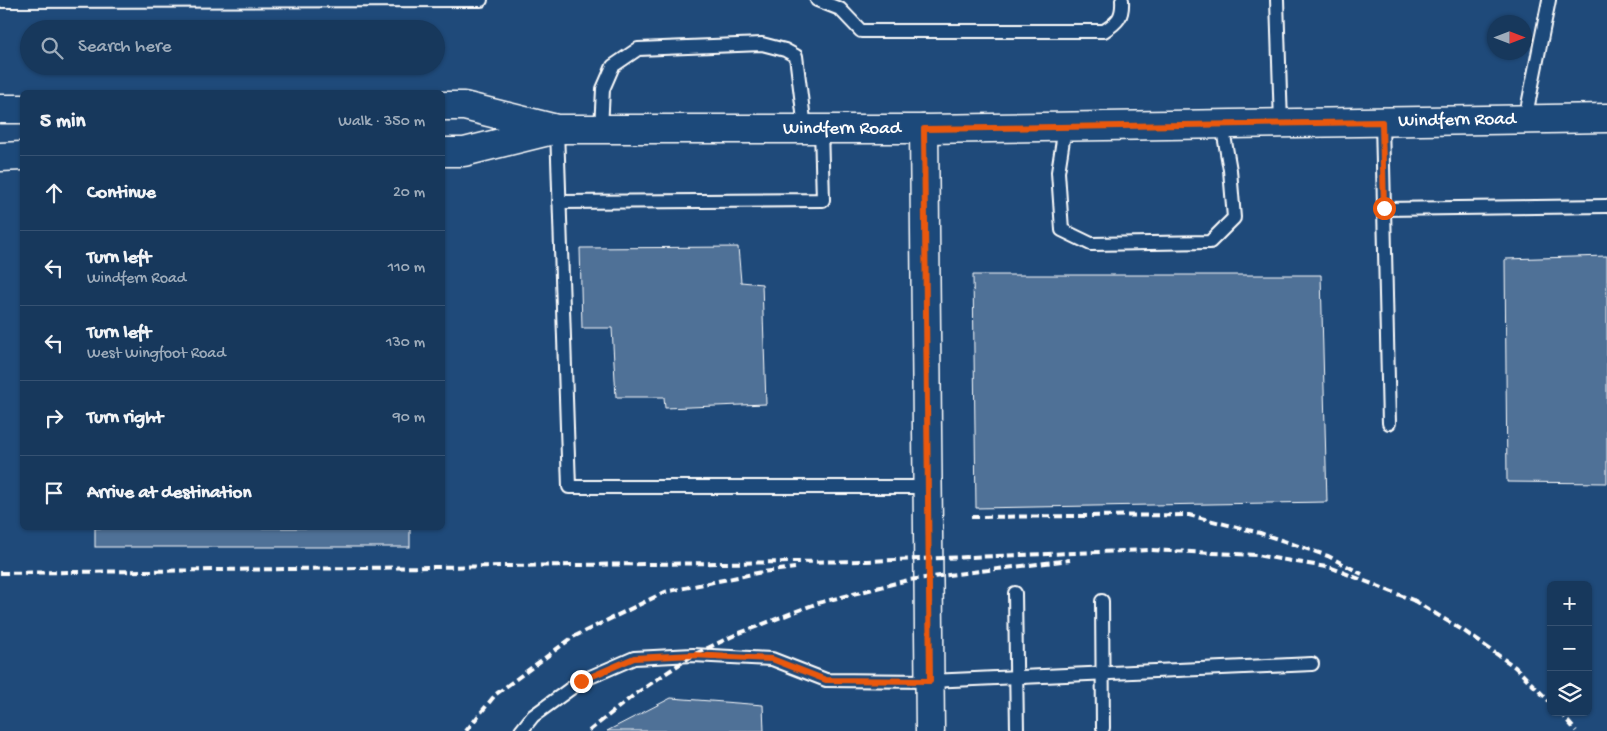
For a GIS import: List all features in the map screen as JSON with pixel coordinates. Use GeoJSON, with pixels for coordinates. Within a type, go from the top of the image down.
{"type":"FeatureCollection","features":[{"type":"Feature","properties":{"kind":"street","name":"Windfern Road"},"geometry":{"type":"LineString","coordinates":[[445,106],[464,106],[556,129],[924,129],[1607,118]]}},
{"type":"Feature","properties":{"kind":"street"},"geometry":{"type":"LineString","coordinates":[[0,109],[20,109]]}},
{"type":"Feature","properties":{"kind":"street","name":"Windfern Road"},"geometry":{"type":"LineString","coordinates":[[445,152],[464,152],[556,129]]}},
{"type":"Feature","properties":{"kind":"street"},"geometry":{"type":"LineString","coordinates":[[924,129],[930,731]]}},
{"type":"Feature","properties":{"kind":"street"},"geometry":{"type":"LineString","coordinates":[[0,157],[20,156]]}},
{"type":"Feature","properties":{"kind":"lane"},"geometry":{"type":"LineString","coordinates":[[0,1],[481,0]]}},
{"type":"Feature","properties":{"kind":"lane"},"geometry":{"type":"LineString","coordinates":[[817,0],[840,10],[861,31],[1104,30],[1115,23],[1122,12],[1122,0]]}},
{"type":"Feature","properties":{"kind":"lane"},"geometry":{"type":"LineString","coordinates":[[1277,0],[1282,124]]}},
{"type":"Feature","properties":{"kind":"lane"},"geometry":{"type":"LineString","coordinates":[[1525,120],[1549,0]]}},
{"type":"Feature","properties":{"kind":"lane"},"geometry":{"type":"LineString","coordinates":[[559,202],[823,200],[813,128],[796,56],[785,50],[762,44],[638,49],[613,66],[603,89],[601,129]]}},
{"type":"Feature","properties":{"kind":"lane"},"geometry":{"type":"LineString","coordinates":[[1382,122],[1388,423]]}},
{"type":"Feature","properties":{"kind":"lane"},"geometry":{"type":"LineString","coordinates":[[1066,127],[1058,172],[1062,230],[1090,244],[1210,242],[1234,218],[1230,170],[1222,124]]}},
{"type":"Feature","properties":{"kind":"lane"},"geometry":{"type":"LineString","coordinates":[[556,129],[569,487],[928,487]]}},
{"type":"Feature","properties":{"kind":"lane"},"geometry":{"type":"LineString","coordinates":[[1384,208],[1607,206]]}},
{"type":"Feature","properties":{"kind":"lane"},"geometry":{"type":"LineString","coordinates":[[1015,593],[1017,731]]}},
{"type":"Feature","properties":{"kind":"lane"},"geometry":{"type":"LineString","coordinates":[[1102,601],[1103,728]]}},
{"type":"Feature","properties":{"kind":"lane"},"geometry":{"type":"LineString","coordinates":[[521,731],[533,716],[581,681],[634,658],[693,655],[772,659],[826,680],[930,681],[1312,664]]}},
{"type":"Feature","properties":{"kind":"building"},"geometry":{"type":"Polygon","coordinates":[[[738,247],[741,282],[762,284],[766,404],[665,408],[664,397],[616,397],[612,328],[582,328],[580,248],[738,247]]]}},
{"type":"Feature","properties":{"kind":"building"},"geometry":{"type":"Polygon","coordinates":[[[1607,256],[1607,483],[1507,482],[1505,259],[1607,256]]]}},
{"type":"Feature","properties":{"kind":"building"},"geometry":{"type":"Polygon","coordinates":[[[973,275],[1321,275],[1327,502],[976,508],[973,275]]]}},
{"type":"Feature","properties":{"kind":"building"},"geometry":{"type":"Polygon","coordinates":[[[95,530],[410,530],[410,547],[95,547],[95,530]]]}},
{"type":"Feature","properties":{"kind":"building"},"geometry":{"type":"Polygon","coordinates":[[[671,698],[763,705],[764,731],[607,731],[671,698]]]}},
{"type":"Feature","properties":{"kind":"railway"},"geometry":{"type":"LineString","coordinates":[[971,517],[1189,515],[1260,533],[1328,556],[1362,574]]}},
{"type":"Feature","properties":{"kind":"railway"},"geometry":{"type":"LineString","coordinates":[[0,573],[867,561],[1150,550],[1256,555],[1332,568],[1420,603]]}},
{"type":"Feature","properties":{"kind":"railway"},"geometry":{"type":"LineString","coordinates":[[589,731],[634,695],[693,655],[737,634],[818,603],[908,580],[1070,560]]}},
{"type":"Feature","properties":{"kind":"railway"},"geometry":{"type":"LineString","coordinates":[[466,731],[496,694],[573,637],[665,592],[762,572],[795,568]]}},
{"type":"Feature","properties":{"kind":"railway"},"geometry":{"type":"LineString","coordinates":[[1413,600],[1464,631],[1515,667],[1547,699]]}},
{"type":"Feature","properties":{"kind":"railway"},"geometry":{"type":"LineString","coordinates":[[1563,716],[1576,731]]}},
{"type":"Feature","properties":{"kind":"route"},"geometry":{"type":"LineString","coordinates":[[581,681],[634,658],[693,655],[772,659],[826,680],[930,681],[924,129],[1382,122],[1384,208]]}}]}
